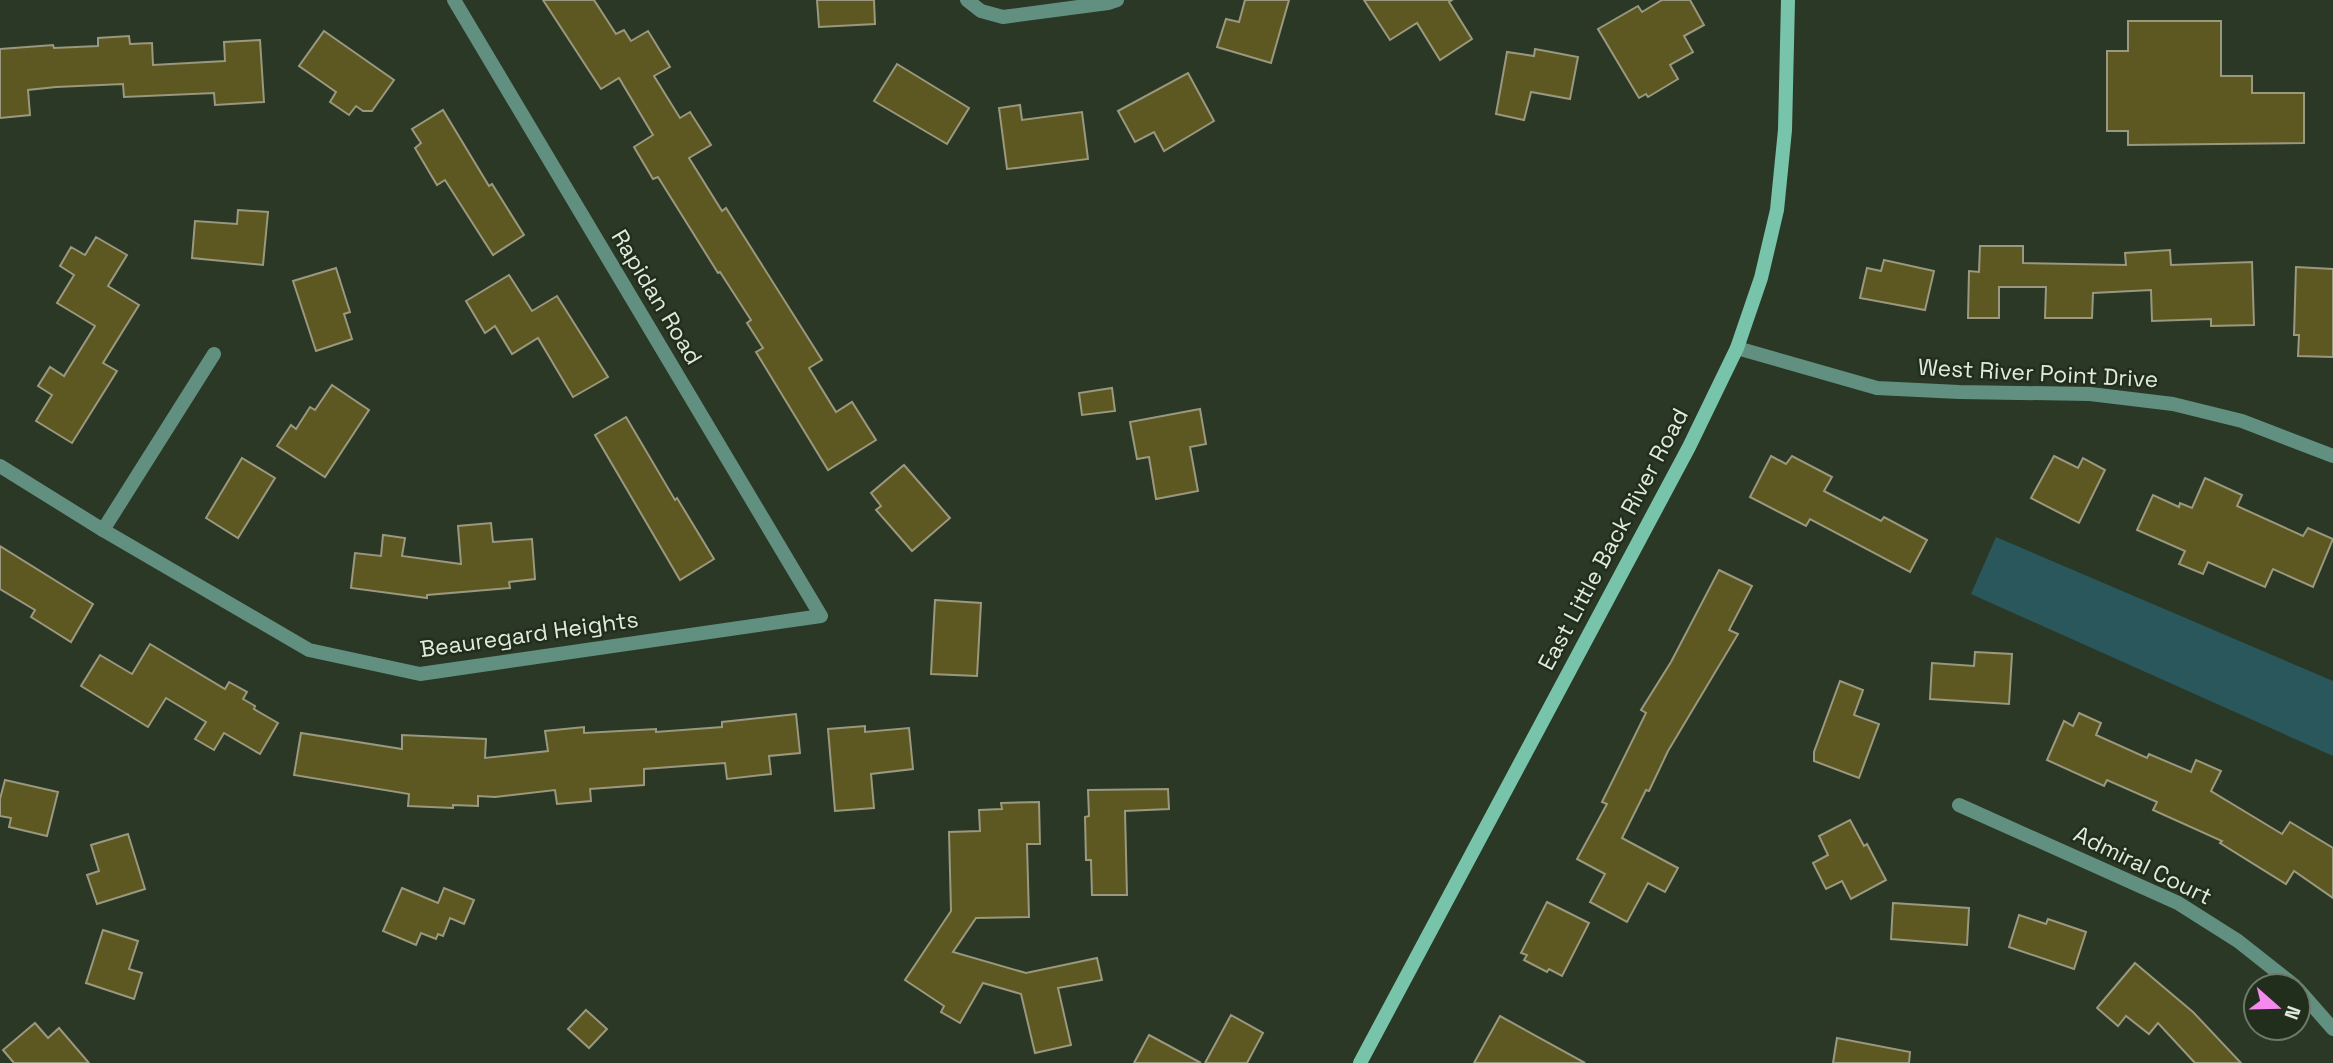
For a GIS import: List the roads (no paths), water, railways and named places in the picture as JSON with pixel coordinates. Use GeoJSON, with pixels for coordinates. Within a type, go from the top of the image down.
{"type":"FeatureCollection","features":[{"type":"Feature","properties":{"kind":"street","name":"Rapidan Road"},"geometry":{"type":"LineString","coordinates":[[454,0],[821,617]]}},
{"type":"Feature","properties":{"kind":"street"},"geometry":{"type":"LineString","coordinates":[[967,0],[981,11],[1003,17],[1117,0]]}},
{"type":"Feature","properties":{"kind":"street","name":"East Little Back River Road"},"geometry":{"type":"LineString","coordinates":[[1360,1063],[1689,447],[1737,348],[1761,278],[1777,210],[1785,130],[1788,0]]}},
{"type":"Feature","properties":{"kind":"street","name":"West River Point Drive"},"geometry":{"type":"LineString","coordinates":[[1737,348],[1877,388],[2090,394],[2173,404],[2242,421],[2333,456]]}},
{"type":"Feature","properties":{"kind":"street"},"geometry":{"type":"LineString","coordinates":[[103,530],[214,354]]}},
{"type":"Feature","properties":{"kind":"street","name":"Beauregard Heights"},"geometry":{"type":"LineString","coordinates":[[0,466],[103,530],[309,650],[420,674],[821,617]]}},
{"type":"Feature","properties":{"kind":"street","name":"Admiral Court"},"geometry":{"type":"LineString","coordinates":[[1959,806],[2178,903],[2238,941],[2276,972]]}},
{"type":"Feature","properties":{"kind":"street","name":"Admiral Court"},"geometry":{"type":"LineString","coordinates":[[2312,1006],[2333,1029]]}},
{"type":"Feature","properties":{"kind":"water"},"geometry":{"type":"Polygon","coordinates":[[[1996,537],[2333,681],[2333,756],[1971,594],[1996,537]]]}}]}
